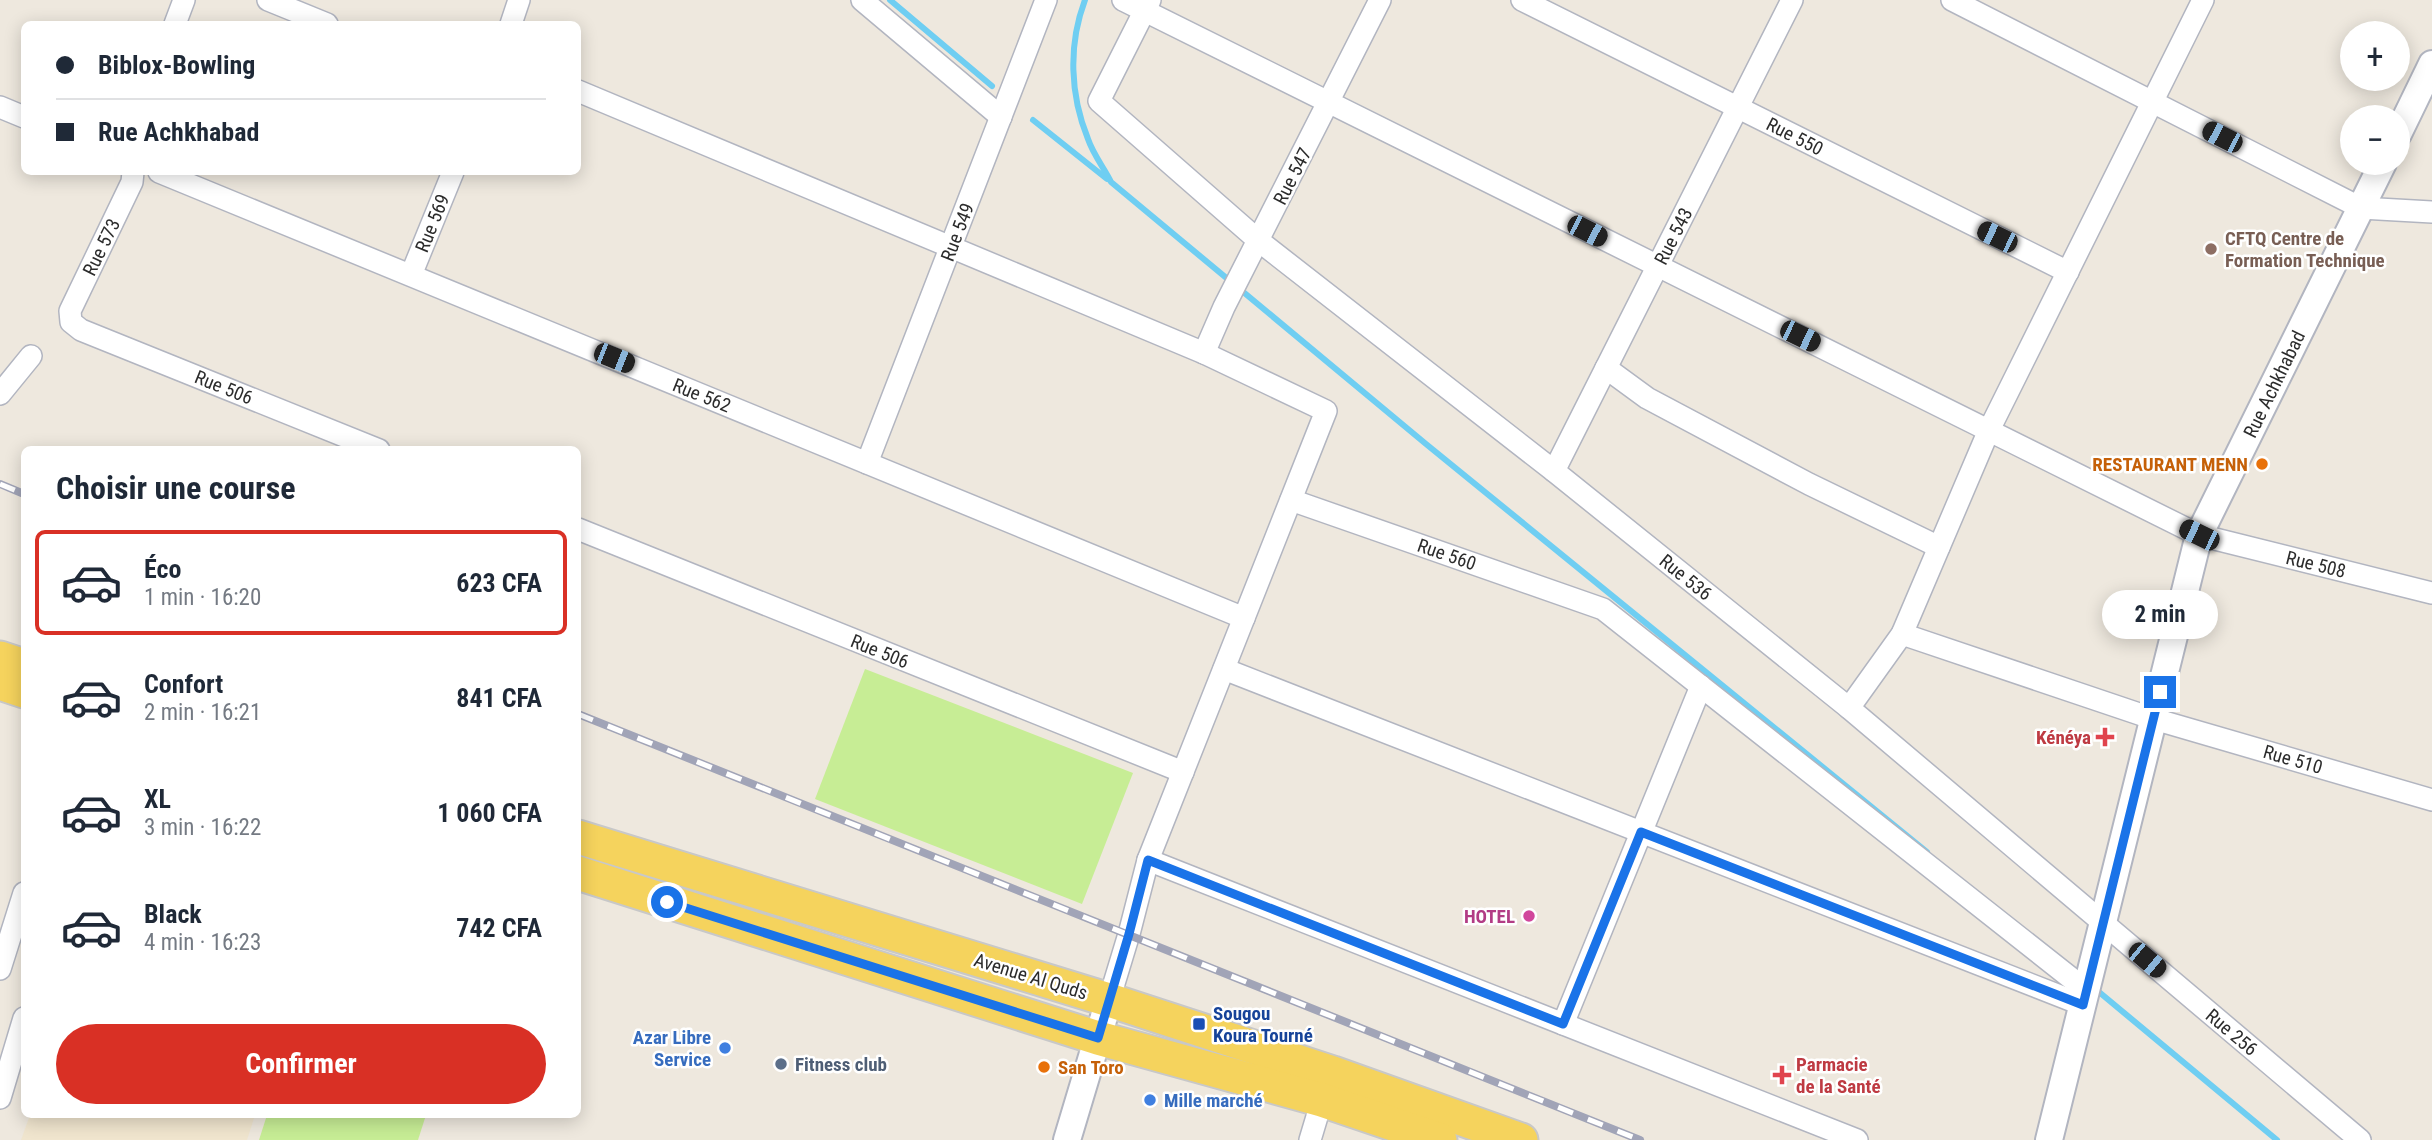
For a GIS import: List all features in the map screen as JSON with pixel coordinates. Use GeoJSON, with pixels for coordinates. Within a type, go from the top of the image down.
{"type":"FeatureCollection","features":[{"type":"Feature","properties":{"kind":"main road"},"geometry":{"type":"LineString","coordinates":[[0,658],[21,665]]}},
{"type":"Feature","properties":{"kind":"main road"},"geometry":{"type":"LineString","coordinates":[[0,683],[21,690]]}},
{"type":"Feature","properties":{"kind":"main road","name":"Avenue Al Quds"},"geometry":{"type":"LineString","coordinates":[[581,838],[1109,1000],[1333,1073],[1521,1140]]}},
{"type":"Feature","properties":{"kind":"main road","name":"Avenue Al Quds"},"geometry":{"type":"LineString","coordinates":[[581,874],[1098,1038],[1322,1100],[1440,1140]]}},
{"type":"Feature","properties":{"kind":"street"},"geometry":{"type":"LineString","coordinates":[[176,21],[184,0]]}},
{"type":"Feature","properties":{"kind":"street"},"geometry":{"type":"LineString","coordinates":[[268,0],[320,21]]}},
{"type":"Feature","properties":{"kind":"street"},"geometry":{"type":"LineString","coordinates":[[862,0],[1001,117]]}},
{"type":"Feature","properties":{"kind":"street","name":"Rue 549"},"geometry":{"type":"LineString","coordinates":[[867,463],[1046,0]]}},
{"type":"Feature","properties":{"kind":"street","name":"Rue 508"},"geometry":{"type":"LineString","coordinates":[[1123,0],[1147,5],[1329,103],[2199,535],[2432,593]]}},
{"type":"Feature","properties":{"kind":"street","name":"Rue 547"},"geometry":{"type":"LineString","coordinates":[[1204,353],[1224,307],[1380,0]]}},
{"type":"Feature","properties":{"kind":"street","name":"Rue 550"},"geometry":{"type":"LineString","coordinates":[[1522,0],[2068,272]]}},
{"type":"Feature","properties":{"kind":"street","name":"Rue 543"},"geometry":{"type":"LineString","coordinates":[[1554,471],[1792,0]]}},
{"type":"Feature","properties":{"kind":"street"},"geometry":{"type":"LineString","coordinates":[[1952,0],[2361,208],[2432,212]]}},
{"type":"Feature","properties":{"kind":"street"},"geometry":{"type":"LineString","coordinates":[[1849,709],[1902,634],[1989,430],[2203,0]]}},
{"type":"Feature","properties":{"kind":"street","name":"Rue 536"},"geometry":{"type":"LineString","coordinates":[[1147,5],[1099,100],[1259,241],[1554,471],[1849,709],[2104,924]]}},
{"type":"Feature","properties":{"kind":"street"},"geometry":{"type":"LineString","coordinates":[[2410,109],[2432,64]]}},
{"type":"Feature","properties":{"kind":"street"},"geometry":{"type":"LineString","coordinates":[[581,92],[1204,353],[1326,411],[1148,860],[1129,934],[1067,1140]]}},
{"type":"Feature","properties":{"kind":"street"},"geometry":{"type":"LineString","coordinates":[[0,107],[21,116]]}},
{"type":"Feature","properties":{"kind":"street","name":"Rue 573"},"geometry":{"type":"LineString","coordinates":[[71,322],[70,311],[132,182],[133,175]]}},
{"type":"Feature","properties":{"kind":"street","name":"Rue 562"},"geometry":{"type":"LineString","coordinates":[[166,175],[1244,618]]}},
{"type":"Feature","properties":{"kind":"street","name":"Rue 569"},"geometry":{"type":"LineString","coordinates":[[411,275],[452,175]]}},
{"type":"Feature","properties":{"kind":"street","name":"Rue Achkhabad"},"geometry":{"type":"LineString","coordinates":[[2049,1140],[2199,535],[2377,175]]}},
{"type":"Feature","properties":{"kind":"street","name":"Rue 506"},"geometry":{"type":"LineString","coordinates":[[71,322],[81,330],[369,446]]}},
{"type":"Feature","properties":{"kind":"street"},"geometry":{"type":"LineString","coordinates":[[0,394],[31,356]]}},
{"type":"Feature","properties":{"kind":"street"},"geometry":{"type":"LineString","coordinates":[[1606,368],[1647,398],[1809,484],[1938,547]]}},
{"type":"Feature","properties":{"kind":"street","name":"Rue 560"},"geometry":{"type":"LineString","coordinates":[[1291,500],[1603,609],[2085,998]]}},
{"type":"Feature","properties":{"kind":"street","name":"Rue 506"},"geometry":{"type":"LineString","coordinates":[[581,530],[1183,772]]}},
{"type":"Feature","properties":{"kind":"street","name":"Rue 510"},"geometry":{"type":"LineString","coordinates":[[1902,634],[2154,719],[2432,800]]}},
{"type":"Feature","properties":{"kind":"street"},"geometry":{"type":"LineString","coordinates":[[1224,669],[1641,832],[2085,998]]}},
{"type":"Feature","properties":{"kind":"street"},"geometry":{"type":"LineString","coordinates":[[1563,1024],[1701,686]]}},
{"type":"Feature","properties":{"kind":"street"},"geometry":{"type":"LineString","coordinates":[[1148,860],[1857,1140]]}},
{"type":"Feature","properties":{"kind":"street"},"geometry":{"type":"LineString","coordinates":[[0,969],[21,902]]}},
{"type":"Feature","properties":{"kind":"street","name":"Rue 256"},"geometry":{"type":"LineString","coordinates":[[2104,924],[2360,1140]]}},
{"type":"Feature","properties":{"kind":"street"},"geometry":{"type":"LineString","coordinates":[[0,1098],[21,1028]]}},
{"type":"Feature","properties":{"kind":"street"},"geometry":{"type":"LineString","coordinates":[[1310,1140],[1322,1100]]}},
{"type":"Feature","properties":{"kind":"shaded area"},"geometry":{"type":"Polygon","coordinates":[[[29,1118],[254,1118],[247,1140],[21,1140],[29,1118]]]}},
{"type":"Feature","properties":{"kind":"green space"},"geometry":{"type":"Polygon","coordinates":[[[865,669],[1133,773],[1082,904],[815,799],[865,669]]]}},
{"type":"Feature","properties":{"kind":"green space"},"geometry":{"type":"Polygon","coordinates":[[[266,1118],[425,1118],[418,1140],[259,1140],[266,1118]]]}},
{"type":"Feature","properties":{"kind":"waterway"},"geometry":{"type":"LineString","coordinates":[[890,0],[992,86]]}},
{"type":"Feature","properties":{"kind":"waterway"},"geometry":{"type":"LineString","coordinates":[[1085,0],[1074,52],[1075,88],[1090,145],[1111,182],[1426,444],[1927,852]]}},
{"type":"Feature","properties":{"kind":"waterway"},"geometry":{"type":"LineString","coordinates":[[1033,120],[1107,179]]}},
{"type":"Feature","properties":{"kind":"waterway"},"geometry":{"type":"LineString","coordinates":[[2093,987],[2277,1140]]}},
{"type":"Feature","properties":{"kind":"railway"},"geometry":{"type":"LineString","coordinates":[[0,484],[21,493]]}},
{"type":"Feature","properties":{"kind":"railway"},"geometry":{"type":"LineString","coordinates":[[581,715],[1640,1140]]}},
{"type":"Feature","properties":{"kind":"place","name":"CFTQ Centre de Formation Technique"},"geometry":{"type":"Point","coordinates":[2211,249]}},
{"type":"Feature","properties":{"kind":"place","name":"RESTAURANT MENN"},"geometry":{"type":"Point","coordinates":[2262,464]}},
{"type":"Feature","properties":{"kind":"place","name":"Kénéya"},"geometry":{"type":"Point","coordinates":[2105,737]}},
{"type":"Feature","properties":{"kind":"place","name":"HOTEL"},"geometry":{"type":"Point","coordinates":[1529,916]}},
{"type":"Feature","properties":{"kind":"place","name":"Sougou Koura Tourné"},"geometry":{"type":"Point","coordinates":[1199,1024]}},
{"type":"Feature","properties":{"kind":"place","name":"Azar Libre Service"},"geometry":{"type":"Point","coordinates":[725,1048]}},
{"type":"Feature","properties":{"kind":"place","name":"Fitness club"},"geometry":{"type":"Point","coordinates":[781,1064]}},
{"type":"Feature","properties":{"kind":"place","name":"San Toro"},"geometry":{"type":"Point","coordinates":[1044,1067]}},
{"type":"Feature","properties":{"kind":"place","name":"Parmacie de la Santé"},"geometry":{"type":"Point","coordinates":[1782,1075]}},
{"type":"Feature","properties":{"kind":"place","name":"Mille marché"},"geometry":{"type":"Point","coordinates":[1150,1100]}},
{"type":"Feature","properties":{"kind":"route"},"geometry":{"type":"LineString","coordinates":[[667,902],[1098,1038],[1148,860],[1563,1024],[1641,832],[2083,1005],[2160,692]]}}]}
